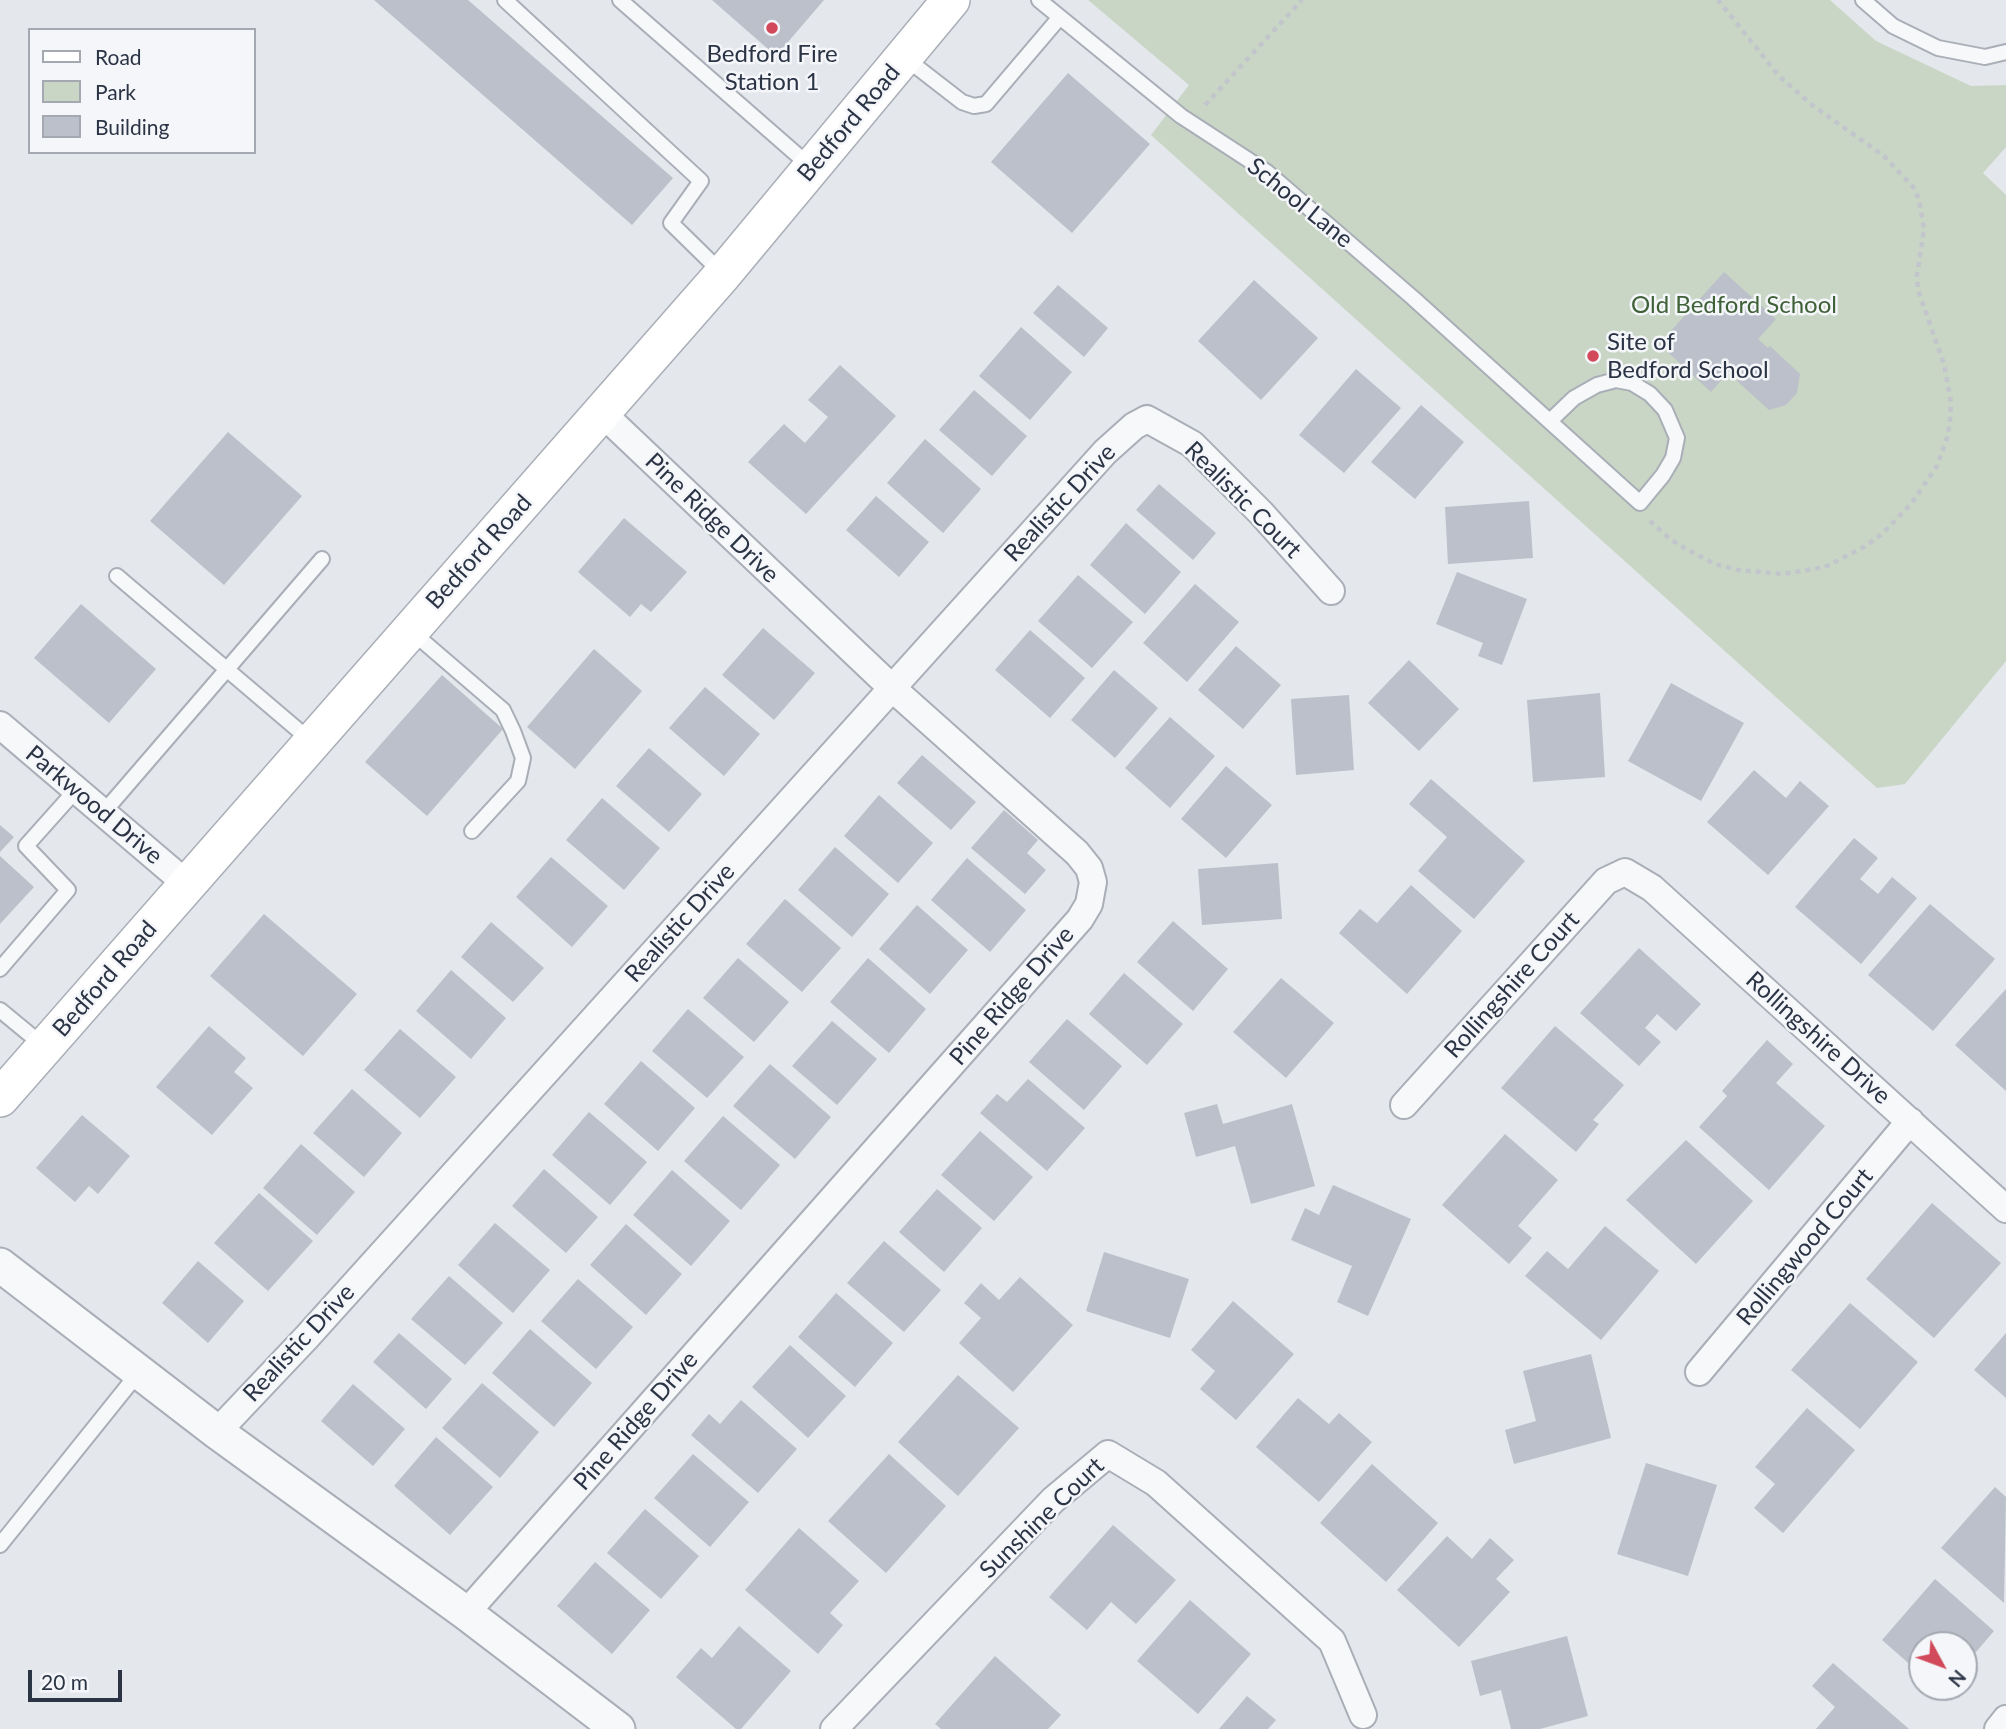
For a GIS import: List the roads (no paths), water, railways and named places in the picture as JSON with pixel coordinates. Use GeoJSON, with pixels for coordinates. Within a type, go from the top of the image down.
{"type":"FeatureCollection","features":[{"type":"Feature","properties":{"kind":"main road","name":"Bedford Road"},"geometry":{"type":"LineString","coordinates":[[0,1098],[723,274],[951,0]]}},
{"type":"Feature","properties":{"kind":"street","name":"Pine Ridge Drive"},"geometry":{"type":"LineString","coordinates":[[466,1614],[1080,919],[1089,904],[1093,882],[1089,869],[1077,853],[892,688],[602,413]]}},
{"type":"Feature","properties":{"kind":"street","name":"Realistic Drive"},"geometry":{"type":"LineString","coordinates":[[217,1432],[334,1307],[1105,452],[1134,426],[1147,419]]}},
{"type":"Feature","properties":{"kind":"street","name":"Realistic Court"},"geometry":{"type":"LineString","coordinates":[[1147,419],[1192,444],[1261,513],[1331,591]]}},
{"type":"Feature","properties":{"kind":"street","name":"Parkwood Drive"},"geometry":{"type":"LineString","coordinates":[[0,725],[188,885]]}},
{"type":"Feature","properties":{"kind":"street","name":"Rollingshire Court"},"geometry":{"type":"LineString","coordinates":[[1404,1105],[1605,881],[1625,872]]}},
{"type":"Feature","properties":{"kind":"street","name":"Rollingshire Drive"},"geometry":{"type":"LineString","coordinates":[[1625,872],[1652,888],[2006,1209]]}},
{"type":"Feature","properties":{"kind":"street","name":"Rollingwood Court"},"geometry":{"type":"LineString","coordinates":[[1699,1372],[1910,1121]]}},
{"type":"Feature","properties":{"kind":"street"},"geometry":{"type":"LineString","coordinates":[[0,1265],[217,1432],[618,1729]]}},
{"type":"Feature","properties":{"kind":"street","name":"Sunshine Court"},"geometry":{"type":"LineString","coordinates":[[834,1729],[1053,1500],[1108,1454],[1156,1483],[1332,1641],[1363,1715]]}},
{"type":"Feature","properties":{"kind":"street"},"geometry":{"type":"LineString","coordinates":[[1997,1729],[2006,1720]]}},
{"type":"Feature","properties":{"kind":"lane"},"geometry":{"type":"LineString","coordinates":[[505,0],[702,181],[671,223],[723,274]]}},
{"type":"Feature","properties":{"kind":"lane"},"geometry":{"type":"LineString","coordinates":[[620,0],[812,168]]}},
{"type":"Feature","properties":{"kind":"lane","name":"School Lane"},"geometry":{"type":"LineString","coordinates":[[1039,0],[1181,116],[1267,172],[1640,503],[1673,458],[1677,438],[1665,410],[1650,394],[1632,383],[1616,380],[1597,385],[1574,398],[1550,421]]}},
{"type":"Feature","properties":{"kind":"lane"},"geometry":{"type":"LineString","coordinates":[[1863,0],[1893,26],[1938,48],[1985,57],[2006,52]]}},
{"type":"Feature","properties":{"kind":"lane"},"geometry":{"type":"LineString","coordinates":[[903,57],[962,103],[974,106],[986,103],[1060,18]]}},
{"type":"Feature","properties":{"kind":"lane"},"geometry":{"type":"LineString","coordinates":[[103,813],[322,559]]}},
{"type":"Feature","properties":{"kind":"lane"},"geometry":{"type":"LineString","coordinates":[[117,576],[311,741]]}},
{"type":"Feature","properties":{"kind":"lane"},"geometry":{"type":"LineString","coordinates":[[410,630],[503,710],[523,758],[517,781],[472,831]]}},
{"type":"Feature","properties":{"kind":"lane"},"geometry":{"type":"LineString","coordinates":[[0,969],[68,890],[26,846],[76,790]]}},
{"type":"Feature","properties":{"kind":"lane"},"geometry":{"type":"LineString","coordinates":[[0,1010],[45,1047]]}},
{"type":"Feature","properties":{"kind":"lane"},"geometry":{"type":"LineString","coordinates":[[0,1545],[139,1372]]}},
{"type":"Feature","properties":{"kind":"place","name":"Bedford Fire Station 1"},"geometry":{"type":"Point","coordinates":[772,28]}},
{"type":"Feature","properties":{"kind":"place","name":"Site of Bedford School"},"geometry":{"type":"Point","coordinates":[1593,356]}},
{"type":"Feature","properties":{"kind":"park label","name":"Old Bedford School"},"geometry":{"type":"Point","coordinates":[1734,305]}}]}
